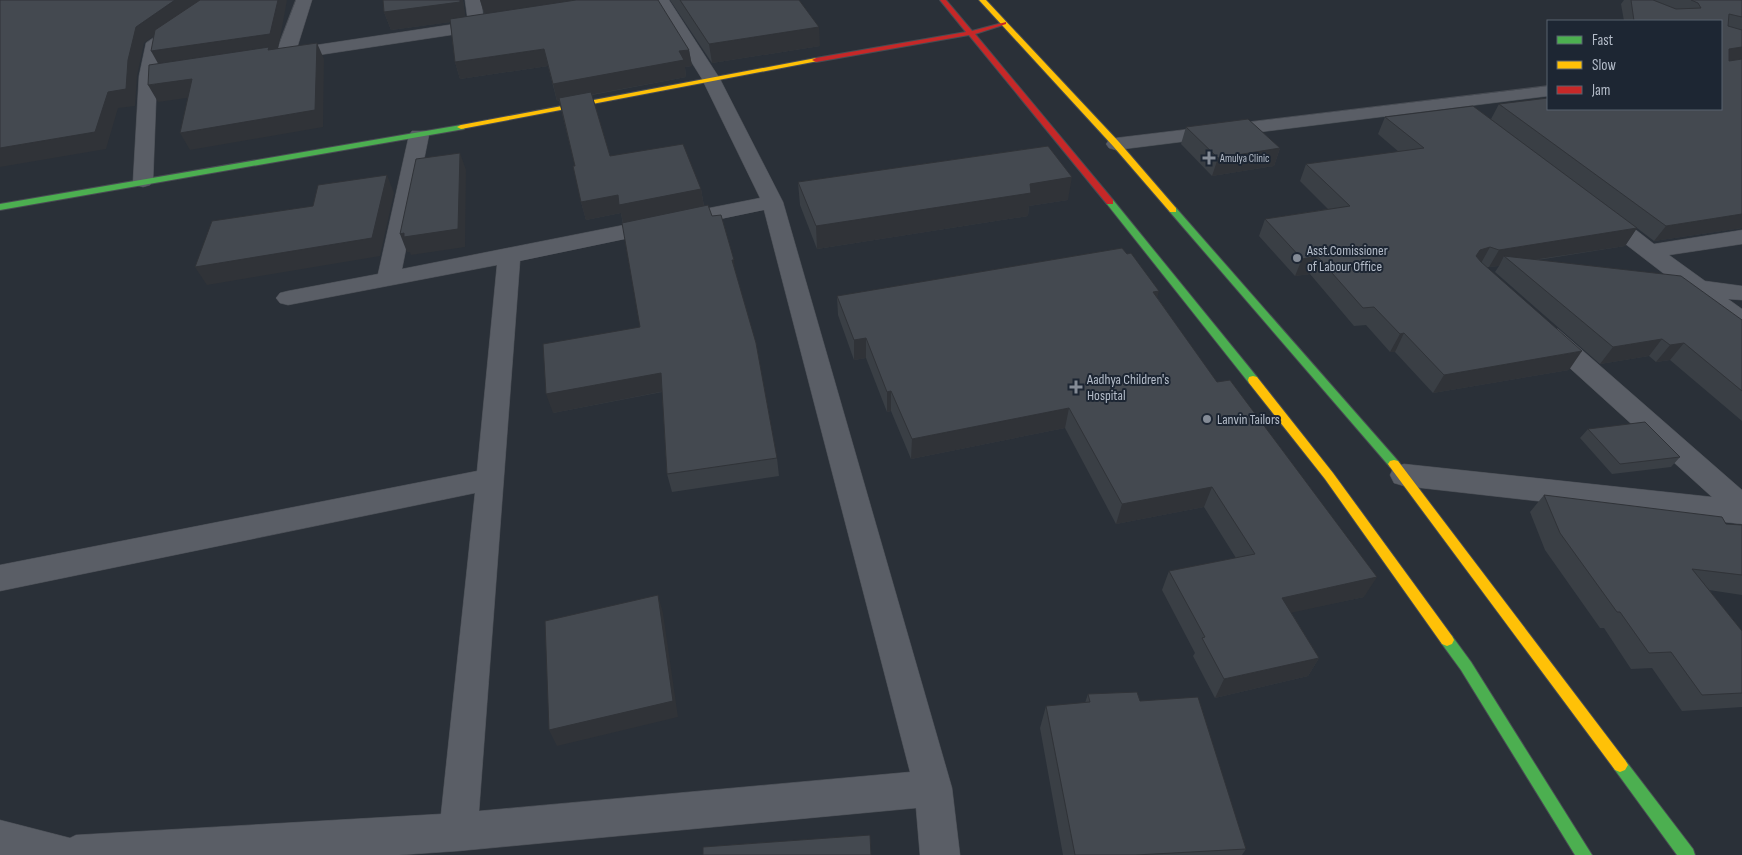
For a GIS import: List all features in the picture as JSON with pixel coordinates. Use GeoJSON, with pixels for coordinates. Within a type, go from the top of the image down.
{"type":"FeatureCollection","features":[{"type":"Feature","properties":{"kind":"main road"},"geometry":{"type":"LineString","coordinates":[[943,0],[1074,156],[1329,476],[1466,666],[1584,855]]}},
{"type":"Feature","properties":{"kind":"main road"},"geometry":{"type":"LineString","coordinates":[[982,0],[1116,144],[1404,475],[1687,855]]}},
{"type":"Feature","properties":{"kind":"main road"},"geometry":{"type":"LineString","coordinates":[[0,207],[419,135],[710,79],[971,33],[1004,24]]}},
{"type":"Feature","properties":{"kind":"street"},"geometry":{"type":"LineString","coordinates":[[143,181],[148,76],[154,43],[219,0]]}},
{"type":"Feature","properties":{"kind":"street"},"geometry":{"type":"LineString","coordinates":[[286,55],[304,0]]}},
{"type":"Feature","properties":{"kind":"street"},"geometry":{"type":"LineString","coordinates":[[473,0],[477,26]]}},
{"type":"Feature","properties":{"kind":"street"},"geometry":{"type":"LineString","coordinates":[[661,0],[710,79],[772,202],[933,788],[940,855]]}},
{"type":"Feature","properties":{"kind":"street"},"geometry":{"type":"LineString","coordinates":[[266,58],[505,22]]}},
{"type":"Feature","properties":{"kind":"street"},"geometry":{"type":"LineString","coordinates":[[148,76],[167,72]]}},
{"type":"Feature","properties":{"kind":"street"},"geometry":{"type":"LineString","coordinates":[[1116,144],[1547,91]]}},
{"type":"Feature","properties":{"kind":"street"},"geometry":{"type":"LineString","coordinates":[[1455,103],[1478,121]]}},
{"type":"Feature","properties":{"kind":"street"},"geometry":{"type":"LineString","coordinates":[[388,279],[419,135]]}},
{"type":"Feature","properties":{"kind":"street"},"geometry":{"type":"LineString","coordinates":[[288,298],[508,256],[772,202]]}},
{"type":"Feature","properties":{"kind":"street"},"geometry":{"type":"LineString","coordinates":[[1587,204],[1742,321]]}},
{"type":"Feature","properties":{"kind":"street"},"geometry":{"type":"LineString","coordinates":[[1650,251],[1742,237]]}},
{"type":"Feature","properties":{"kind":"street"},"geometry":{"type":"LineString","coordinates":[[458,832],[491,479],[508,256]]}},
{"type":"Feature","properties":{"kind":"street"},"geometry":{"type":"LineString","coordinates":[[1698,288],[1742,293]]}},
{"type":"Feature","properties":{"kind":"street"},"geometry":{"type":"LineString","coordinates":[[1531,319],[1742,506]]}},
{"type":"Feature","properties":{"kind":"street"},"geometry":{"type":"LineString","coordinates":[[1404,475],[1742,512]]}},
{"type":"Feature","properties":{"kind":"street"},"geometry":{"type":"LineString","coordinates":[[0,578],[491,479]]}},
{"type":"Feature","properties":{"kind":"street"},"geometry":{"type":"LineString","coordinates":[[76,855],[458,832],[933,788]]}},
{"type":"Feature","properties":{"kind":"street"},"geometry":{"type":"LineString","coordinates":[[0,839],[63,855]]}},
{"type":"Feature","properties":{"kind":"building"},"geometry":{"type":"Polygon","coordinates":[[[0,0],[175,0],[136,27],[128,60],[126,89],[108,92],[95,132],[0,148],[0,0]]]}},
{"type":"Feature","properties":{"kind":"building"},"geometry":{"type":"Polygon","coordinates":[[[200,0],[278,0],[270,34],[151,51],[155,30],[200,0]]]}},
{"type":"Feature","properties":{"kind":"building"},"geometry":{"type":"Polygon","coordinates":[[[383,0],[460,0],[460,2],[384,12],[383,0]]]}},
{"type":"Feature","properties":{"kind":"building"},"geometry":{"type":"Polygon","coordinates":[[[576,0],[658,0],[689,50],[679,51],[684,60],[553,84],[544,49],[455,62],[450,19],[576,0]]]}},
{"type":"Feature","properties":{"kind":"building"},"geometry":{"type":"Polygon","coordinates":[[[680,0],[799,0],[819,27],[709,44],[680,0]]]}},
{"type":"Feature","properties":{"kind":"building"},"geometry":{"type":"Polygon","coordinates":[[[1631,0],[1653,0],[1676,9],[1701,8],[1698,3],[1691,0],[1742,0],[1742,17],[1729,14],[1728,26],[1742,30],[1742,47],[1729,49],[1729,61],[1742,59],[1742,214],[1666,226],[1499,104],[1547,98],[1547,110],[1722,110],[1722,20],[1634,20],[1631,0]]]}},
{"type":"Feature","properties":{"kind":"building"},"geometry":{"type":"Polygon","coordinates":[[[317,43],[315,110],[180,133],[192,79],[148,85],[149,65],[269,47],[268,50],[317,43]]]}},
{"type":"Feature","properties":{"kind":"building"},"geometry":{"type":"Polygon","coordinates":[[[591,92],[610,156],[683,144],[701,189],[619,205],[618,195],[581,202],[573,166],[575,166],[559,98],[591,92]]]}},
{"type":"Feature","properties":{"kind":"building"},"geometry":{"type":"Polygon","coordinates":[[[1473,106],[1637,228],[1499,250],[1490,247],[1480,250],[1476,256],[1481,262],[1582,351],[1444,375],[1404,333],[1400,334],[1374,307],[1363,308],[1317,256],[1302,259],[1265,219],[1350,206],[1306,164],[1424,148],[1385,117],[1473,106]]]}},
{"type":"Feature","properties":{"kind":"building"},"geometry":{"type":"Polygon","coordinates":[[[1248,119],[1280,148],[1218,158],[1186,127],[1248,119]]]}},
{"type":"Feature","properties":{"kind":"building"},"geometry":{"type":"Polygon","coordinates":[[[1048,146],[1072,177],[1030,184],[1031,193],[816,226],[798,182],[1048,146]]]}},
{"type":"Feature","properties":{"kind":"building"},"geometry":{"type":"Polygon","coordinates":[[[460,153],[458,229],[404,237],[404,233],[400,234],[416,159],[460,153]]]}},
{"type":"Feature","properties":{"kind":"building"},"geometry":{"type":"Polygon","coordinates":[[[387,175],[372,238],[195,267],[212,221],[313,206],[318,185],[387,175]]]}},
{"type":"Feature","properties":{"kind":"building"},"geometry":{"type":"Polygon","coordinates":[[[708,205],[712,216],[721,215],[734,260],[732,260],[756,343],[777,458],[667,474],[661,373],[546,394],[543,344],[640,327],[622,223],[708,205]]]}},
{"type":"Feature","properties":{"kind":"building"},"geometry":{"type":"Polygon","coordinates":[[[1122,248],[1127,254],[1131,253],[1159,291],[1153,292],[1217,382],[1230,380],[1377,577],[1282,598],[1319,658],[1224,679],[1202,638],[1205,637],[1169,571],[1255,554],[1212,487],[1122,504],[1069,408],[912,439],[891,391],[887,392],[866,338],[854,340],[837,296],[1122,248]]]}},
{"type":"Feature","properties":{"kind":"building"},"geometry":{"type":"Polygon","coordinates":[[[1504,256],[1681,276],[1742,320],[1742,391],[1684,343],[1670,345],[1662,339],[1613,347],[1504,256]]]}},
{"type":"Feature","properties":{"kind":"building"},"geometry":{"type":"Polygon","coordinates":[[[1645,422],[1680,457],[1620,464],[1588,429],[1645,422]]]}},
{"type":"Feature","properties":{"kind":"building"},"geometry":{"type":"Polygon","coordinates":[[[1544,495],[1722,517],[1726,524],[1742,525],[1742,575],[1692,569],[1742,631],[1742,693],[1702,695],[1671,652],[1649,653],[1560,533],[1544,495]]]}},
{"type":"Feature","properties":{"kind":"building"},"geometry":{"type":"Polygon","coordinates":[[[658,595],[673,701],[549,730],[545,621],[658,595]]]}},
{"type":"Feature","properties":{"kind":"building"},"geometry":{"type":"Polygon","coordinates":[[[1137,692],[1140,701],[1198,697],[1246,849],[1136,855],[1075,855],[1046,706],[1090,702],[1088,694],[1137,692]]]}},
{"type":"Feature","properties":{"kind":"building"},"geometry":{"type":"Polygon","coordinates":[[[870,835],[871,855],[703,855],[703,847],[870,835]]]}},
{"type":"Feature","properties":{"kind":"traffic: fast"},"geometry":{"type":"LineString","coordinates":[[0,207],[461,127]]}},
{"type":"Feature","properties":{"kind":"traffic: fast"},"geometry":{"type":"LineString","coordinates":[[1110,202],[1253,380]]}},
{"type":"Feature","properties":{"kind":"traffic: fast"},"geometry":{"type":"LineString","coordinates":[[1173,210],[1394,464]]}},
{"type":"Feature","properties":{"kind":"traffic: fast"},"geometry":{"type":"LineString","coordinates":[[1447,640],[1466,666],[1584,855]]}},
{"type":"Feature","properties":{"kind":"traffic: fast"},"geometry":{"type":"LineString","coordinates":[[1620,765],[1687,855]]}},
{"type":"Feature","properties":{"kind":"traffic: slow"},"geometry":{"type":"LineString","coordinates":[[982,0],[1116,144],[1173,210]]}},
{"type":"Feature","properties":{"kind":"traffic: slow"},"geometry":{"type":"LineString","coordinates":[[461,127],[816,60]]}},
{"type":"Feature","properties":{"kind":"traffic: slow"},"geometry":{"type":"LineString","coordinates":[[1253,380],[1329,476],[1447,640]]}},
{"type":"Feature","properties":{"kind":"traffic: slow"},"geometry":{"type":"LineString","coordinates":[[1394,464],[1620,765]]}},
{"type":"Feature","properties":{"kind":"traffic: jam"},"geometry":{"type":"LineString","coordinates":[[943,0],[1110,202]]}},
{"type":"Feature","properties":{"kind":"traffic: jam"},"geometry":{"type":"LineString","coordinates":[[816,60],[971,33],[1004,23]]}},
{"type":"Feature","properties":{"kind":"place","name":"Amulya Clinic"},"geometry":{"type":"Point","coordinates":[1209,158]}},
{"type":"Feature","properties":{"kind":"place","name":"Asst.Comissioner of Labour Office"},"geometry":{"type":"Point","coordinates":[1297,258]}},
{"type":"Feature","properties":{"kind":"place","name":"Aadhya Children's Hospital"},"geometry":{"type":"Point","coordinates":[1076,387]}},
{"type":"Feature","properties":{"kind":"place","name":"Lanvin Tailors"},"geometry":{"type":"Point","coordinates":[1207,419]}}]}
